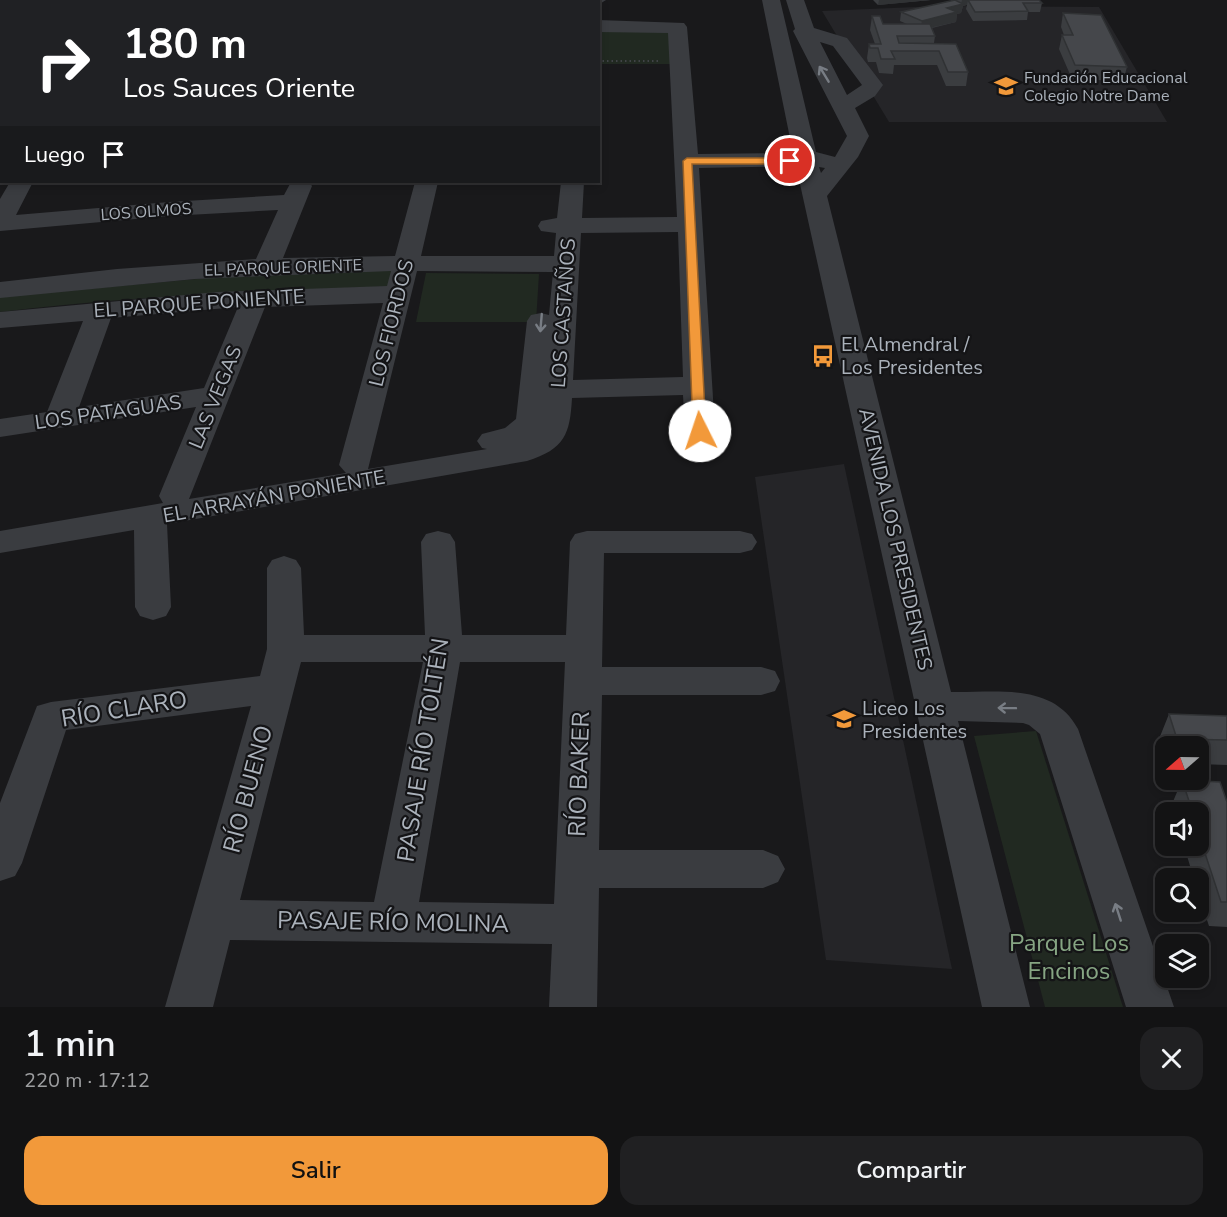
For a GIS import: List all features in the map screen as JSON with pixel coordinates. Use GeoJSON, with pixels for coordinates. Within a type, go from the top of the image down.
{"type":"FeatureCollection","features":[{"type":"Feature","properties":{"kind":"street"},"geometry":{"type":"LineString","coordinates":[[772,5],[784,8],[799,3],[803,32],[858,136],[854,148],[825,180],[815,196]]}},
{"type":"Feature","properties":{"kind":"street","name":"AVENIDA LOS PRESIDENTES"},"geometry":{"type":"LineString","coordinates":[[772,5],[1006,1007]]}},
{"type":"Feature","properties":{"kind":"street"},"geometry":{"type":"LineString","coordinates":[[600,26],[678,27],[700,431]]}},
{"type":"Feature","properties":{"kind":"street"},"geometry":{"type":"LineString","coordinates":[[803,32],[840,42],[873,85],[868,92],[842,106]]}},
{"type":"Feature","properties":{"kind":"street"},"geometry":{"type":"LineString","coordinates":[[687,161],[790,161],[807,158],[829,162],[842,160]]}},
{"type":"Feature","properties":{"kind":"street"},"geometry":{"type":"LineString","coordinates":[[0,224],[20,183]]}},
{"type":"Feature","properties":{"kind":"street","name":"LOS FIORDOS"},"geometry":{"type":"LineString","coordinates":[[355,465],[427,183]]}},
{"type":"Feature","properties":{"kind":"street","name":"LOS CASTAÑOS"},"geometry":{"type":"LineString","coordinates":[[554,183],[559,226],[556,264],[532,417],[533,436],[555,425],[559,388],[556,264]]}},
{"type":"Feature","properties":{"kind":"street","name":"LOS CASTAÑOS"},"geometry":{"type":"LineString","coordinates":[[559,226],[572,183]]}},
{"type":"Feature","properties":{"kind":"street"},"geometry":{"type":"LineString","coordinates":[[266,267],[297,192]]}},
{"type":"Feature","properties":{"kind":"street","name":"LOS OLMOS"},"geometry":{"type":"LineString","coordinates":[[0,224],[158,209],[297,192]]}},
{"type":"Feature","properties":{"kind":"street"},"geometry":{"type":"LineString","coordinates":[[559,226],[689,224]]}},
{"type":"Feature","properties":{"kind":"street","name":"EL PARQUE ORIENTE"},"geometry":{"type":"LineString","coordinates":[[0,290],[139,276],[266,267],[556,264]]}},
{"type":"Feature","properties":{"kind":"street","name":"EL PARQUE PONIENTE"},"geometry":{"type":"LineString","coordinates":[[0,320],[101,309],[255,298],[398,294]]}},
{"type":"Feature","properties":{"kind":"street","name":"LAS VEGAS"},"geometry":{"type":"LineString","coordinates":[[153,607],[163,506],[216,395],[255,298]]}},
{"type":"Feature","properties":{"kind":"street"},"geometry":{"type":"LineString","coordinates":[[59,419],[101,309]]}},
{"type":"Feature","properties":{"kind":"street"},"geometry":{"type":"LineString","coordinates":[[559,388],[697,386]]}},
{"type":"Feature","properties":{"kind":"street","name":"LOS PATAGUAS"},"geometry":{"type":"LineString","coordinates":[[0,428],[216,395]]}},
{"type":"Feature","properties":{"kind":"street","name":"EL ARRAYÁN PONIENTE"},"geometry":{"type":"LineString","coordinates":[[0,542],[355,465],[533,436]]}},
{"type":"Feature","properties":{"kind":"street","name":"EL ARRAYÁN PONIENTE"},"geometry":{"type":"LineString","coordinates":[[0,523],[163,506],[516,454],[533,436]]}},
{"type":"Feature","properties":{"kind":"street","name":"PASAJE RÍO TOLTÉN"},"geometry":{"type":"LineString","coordinates":[[393,922],[444,649],[438,542]]}},
{"type":"Feature","properties":{"kind":"street","name":"RÍO BAKER"},"geometry":{"type":"LineString","coordinates":[[573,1007],[587,542],[740,542]]}},
{"type":"Feature","properties":{"kind":"street","name":"RÍO BUENO"},"geometry":{"type":"LineString","coordinates":[[189,1007],[286,649],[284,567]]}},
{"type":"Feature","properties":{"kind":"street"},"geometry":{"type":"LineString","coordinates":[[286,649],[444,649],[583,665],[761,681]]}},
{"type":"Feature","properties":{"kind":"street","name":"RÍO CLARO"},"geometry":{"type":"LineString","coordinates":[[0,862],[51,717],[275,688]]}},
{"type":"Feature","properties":{"kind":"street"},"geometry":{"type":"LineString","coordinates":[[936,706],[1023,708],[1045,714],[1053,721],[1058,729],[1150,1007]]}},
{"type":"Feature","properties":{"kind":"street"},"geometry":{"type":"LineString","coordinates":[[577,869],[763,869]]}},
{"type":"Feature","properties":{"kind":"street","name":"PASAJE RÍO MOLINA"},"geometry":{"type":"LineString","coordinates":[[212,920],[575,924]]}},
{"type":"Feature","properties":{"kind":"path"},"geometry":{"type":"LineString","coordinates":[[600,61],[680,62]]}},
{"type":"Feature","properties":{"kind":"shaded area","name":"Fundación Educacional Colegio Notre Dame"},"geometry":{"type":"Polygon","coordinates":[[[940,6],[1099,7],[1167,122],[889,122],[822,11],[940,6]]]}},
{"type":"Feature","properties":{"kind":"shaded area","name":"Liceo Los Presidentes"},"geometry":{"type":"Polygon","coordinates":[[[844,464],[952,969],[826,960],[755,477],[844,464]]]}},
{"type":"Feature","properties":{"kind":"green space"},"geometry":{"type":"Polygon","coordinates":[[[600,29],[673,29],[675,64],[600,64],[600,29]]]}},
{"type":"Feature","properties":{"kind":"green space"},"geometry":{"type":"Polygon","coordinates":[[[401,270],[397,286],[149,298],[0,312],[0,297],[251,274],[401,270]]]}},
{"type":"Feature","properties":{"kind":"green space"},"geometry":{"type":"Polygon","coordinates":[[[426,273],[539,274],[536,322],[416,322],[426,273]]]}},
{"type":"Feature","properties":{"kind":"green space","name":"Parque Los Encinos"},"geometry":{"type":"Polygon","coordinates":[[[1036,731],[1123,1007],[1045,1007],[974,736],[1036,731]]]}},
{"type":"Feature","properties":{"kind":"building"},"geometry":{"type":"Polygon","coordinates":[[[955,0],[963,4],[947,8],[957,12],[922,21],[901,12],[955,0]]]}},
{"type":"Feature","properties":{"kind":"building"},"geometry":{"type":"Polygon","coordinates":[[[968,0],[1039,0],[1042,3],[1023,3],[1028,11],[975,12],[968,0]]]}},
{"type":"Feature","properties":{"kind":"building"},"geometry":{"type":"Polygon","coordinates":[[[1063,13],[1101,15],[1127,67],[1075,65],[1062,35],[1073,35],[1063,13]]]}},
{"type":"Feature","properties":{"kind":"building"},"geometry":{"type":"Polygon","coordinates":[[[872,16],[880,16],[883,24],[930,24],[935,36],[897,36],[899,43],[956,44],[968,72],[948,72],[939,51],[891,51],[895,59],[881,59],[878,48],[870,48],[869,44],[881,44],[872,16]]]}},
{"type":"Feature","properties":{"kind":"building"},"geometry":{"type":"Polygon","coordinates":[[[1169,714],[1227,716],[1227,740],[1209,740],[1209,736],[1176,736],[1169,714]]]}},
{"type":"Feature","properties":{"kind":"building"},"geometry":{"type":"Polygon","coordinates":[[[1209,781],[1220,782],[1227,802],[1227,902],[1221,902],[1206,856],[1209,856],[1209,802],[1189,802],[1185,790],[1209,790],[1209,781]]]}},
{"type":"Feature","properties":{"kind":"place","name":"Fundación Educacional Colegio Notre Dame"},"geometry":{"type":"Point","coordinates":[1006,86]}},
{"type":"Feature","properties":{"kind":"place","name":"El Almendral / Los Presidentes"},"geometry":{"type":"Point","coordinates":[823,356]}},
{"type":"Feature","properties":{"kind":"place","name":"Liceo Los Presidentes"},"geometry":{"type":"Point","coordinates":[844,719]}},
{"type":"Feature","properties":{"kind":"route"},"geometry":{"type":"LineString","coordinates":[[700,431],[687,161],[790,161]]}}]}
